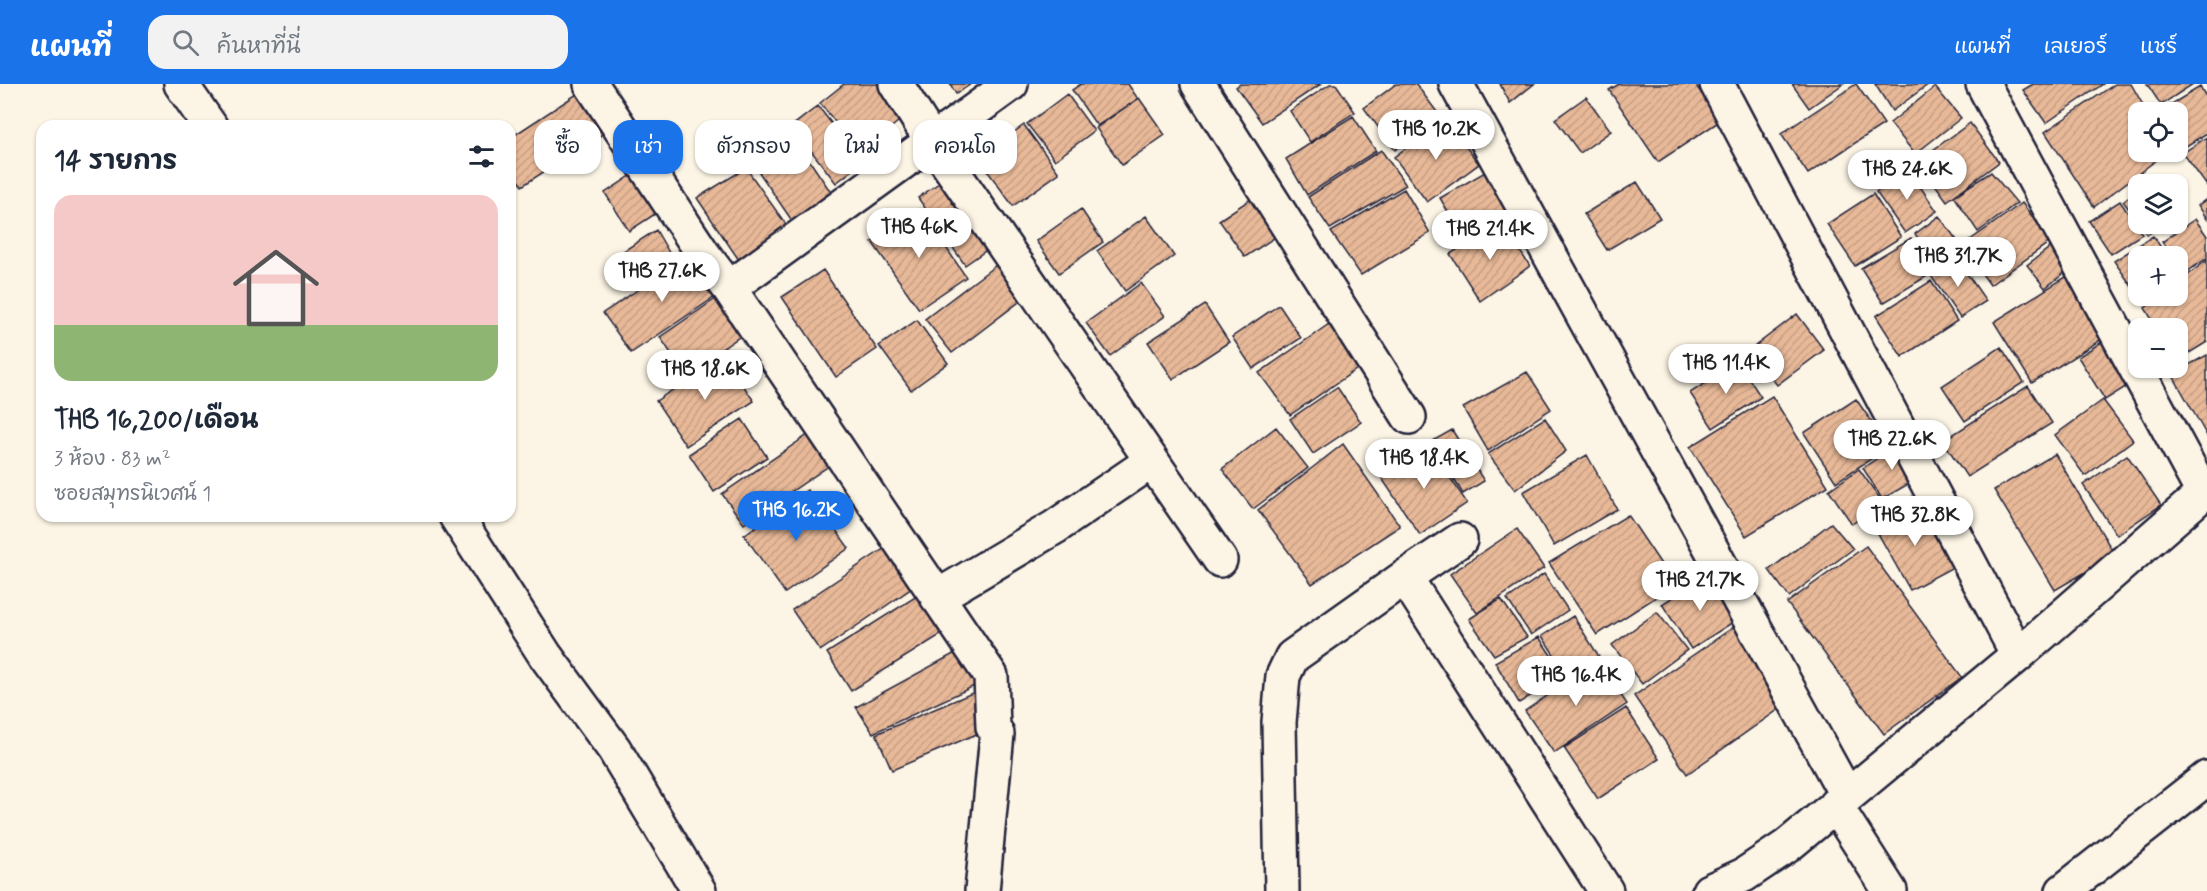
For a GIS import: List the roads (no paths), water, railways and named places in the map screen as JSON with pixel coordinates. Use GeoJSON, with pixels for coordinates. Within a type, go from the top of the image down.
{"type":"FeatureCollection","features":[{"type":"Feature","properties":{"kind":"street"},"geometry":{"type":"LineString","coordinates":[[181,84],[206,120]]}},
{"type":"Feature","properties":{"kind":"street"},"geometry":{"type":"LineString","coordinates":[[591,84],[704,255],[729,288],[991,676],[993,727],[997,734],[982,891]]}},
{"type":"Feature","properties":{"kind":"street"},"geometry":{"type":"LineString","coordinates":[[896,84],[919,120]]}},
{"type":"Feature","properties":{"kind":"street"},"geometry":{"type":"LineString","coordinates":[[961,120],[1011,84]]}},
{"type":"Feature","properties":{"kind":"street"},"geometry":{"type":"LineString","coordinates":[[1198,84],[1409,417]]}},
{"type":"Feature","properties":{"kind":"street"},"geometry":{"type":"LineString","coordinates":[[1456,84],[1890,891]]}},
{"type":"Feature","properties":{"kind":"street"},"geometry":{"type":"LineString","coordinates":[[1717,84],[2018,655]]}},
{"type":"Feature","properties":{"kind":"street"},"geometry":{"type":"LineString","coordinates":[[1708,891],[1744,875],[1778,852],[2018,655],[2205,491],[1983,84]]}},
{"type":"Feature","properties":{"kind":"street"},"geometry":{"type":"LineString","coordinates":[[729,288],[913,155]]}},
{"type":"Feature","properties":{"kind":"street"},"geometry":{"type":"LineString","coordinates":[[955,174],[1220,560]]}},
{"type":"Feature","properties":{"kind":"street"},"geometry":{"type":"LineString","coordinates":[[937,597],[1055,527],[1152,461]]}},
{"type":"Feature","properties":{"kind":"street"},"geometry":{"type":"LineString","coordinates":[[460,522],[545,655],[614,749],[699,891]]}},
{"type":"Feature","properties":{"kind":"street"},"geometry":{"type":"LineString","coordinates":[[1282,891],[1279,722],[1282,676],[1292,657],[1460,540]]}},
{"type":"Feature","properties":{"kind":"street"},"geometry":{"type":"LineString","coordinates":[[1405,577],[1606,891]]}},
{"type":"Feature","properties":{"kind":"street"},"geometry":{"type":"LineString","coordinates":[[2063,891],[2207,778]]}}]}
